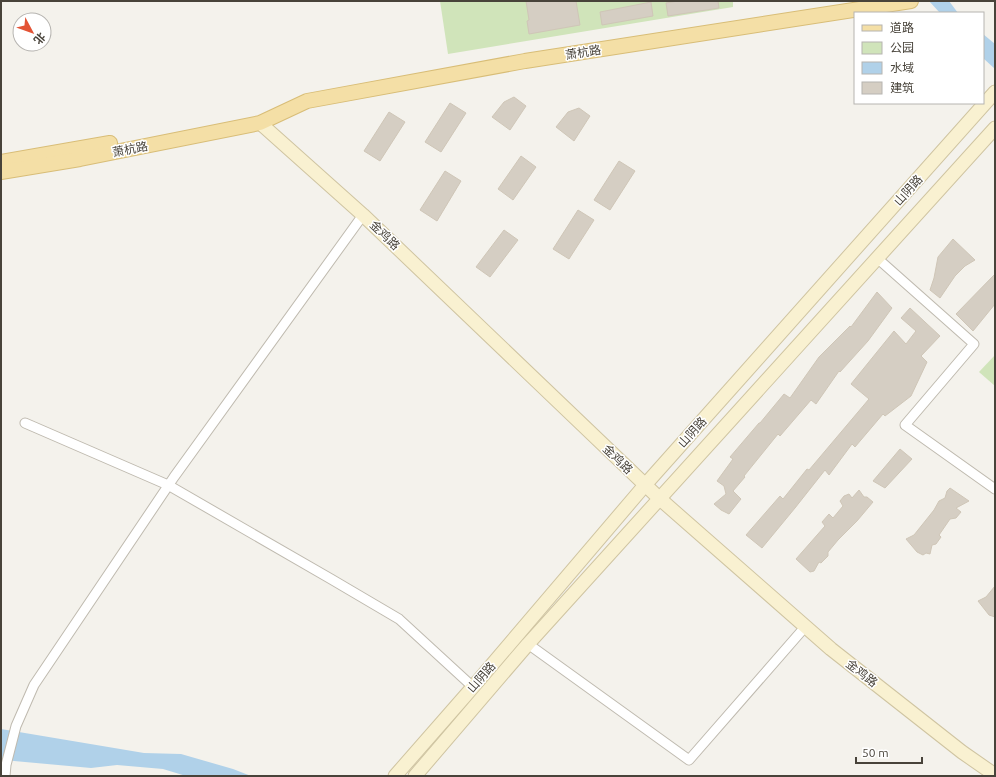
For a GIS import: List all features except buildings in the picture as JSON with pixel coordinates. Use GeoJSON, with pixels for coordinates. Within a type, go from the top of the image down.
{"type":"FeatureCollection","features":[{"type":"Feature","properties":{"kind":"main road","name":"萧杭路"},"geometry":{"type":"LineString","coordinates":[[1,172],[260,123],[307,101],[525,61],[911,1]]}},
{"type":"Feature","properties":{"kind":"main road","name":"山阴路"},"geometry":{"type":"LineString","coordinates":[[395,776],[645,485],[995,92]]}},
{"type":"Feature","properties":{"kind":"main road","name":"萧杭路"},"geometry":{"type":"LineString","coordinates":[[1,162],[79,149],[230,119],[260,123]]}},
{"type":"Feature","properties":{"kind":"main road","name":"金鸡路"},"geometry":{"type":"LineString","coordinates":[[260,123],[363,215],[660,499],[837,654],[956,747],[995,775]]}},
{"type":"Feature","properties":{"kind":"main road","name":"山阴路"},"geometry":{"type":"LineString","coordinates":[[415,776],[528,644],[995,128]]}},
{"type":"Feature","properties":{"kind":"street"},"geometry":{"type":"LineString","coordinates":[[6,776],[6,765],[16,726],[34,685],[168,485],[363,215]]}},
{"type":"Feature","properties":{"kind":"street"},"geometry":{"type":"LineString","coordinates":[[877,258],[974,344],[904,425],[995,489]]}},
{"type":"Feature","properties":{"kind":"street"},"geometry":{"type":"LineString","coordinates":[[25,423],[168,485],[399,619],[473,687]]}},
{"type":"Feature","properties":{"kind":"street"},"geometry":{"type":"LineString","coordinates":[[528,644],[689,760],[805,627]]}},
{"type":"Feature","properties":{"kind":"green space"},"geometry":{"type":"Polygon","coordinates":[[[440,1],[733,1],[733,7],[448,54],[440,1]]]}},
{"type":"Feature","properties":{"kind":"green space"},"geometry":{"type":"Polygon","coordinates":[[[995,355],[995,386],[979,372],[995,355]]]}},
{"type":"Feature","properties":{"kind":"water"},"geometry":{"type":"Polygon","coordinates":[[[929,1],[949,1],[957,12],[939,12],[929,1]]]}},
{"type":"Feature","properties":{"kind":"water"},"geometry":{"type":"Polygon","coordinates":[[[984,35],[995,44],[995,69],[984,59],[984,35]]]}},
{"type":"Feature","properties":{"kind":"water"},"geometry":{"type":"Polygon","coordinates":[[[1,729],[144,753],[181,754],[233,769],[251,776],[186,776],[163,769],[117,765],[91,768],[1,759],[1,729]]]}}]}
